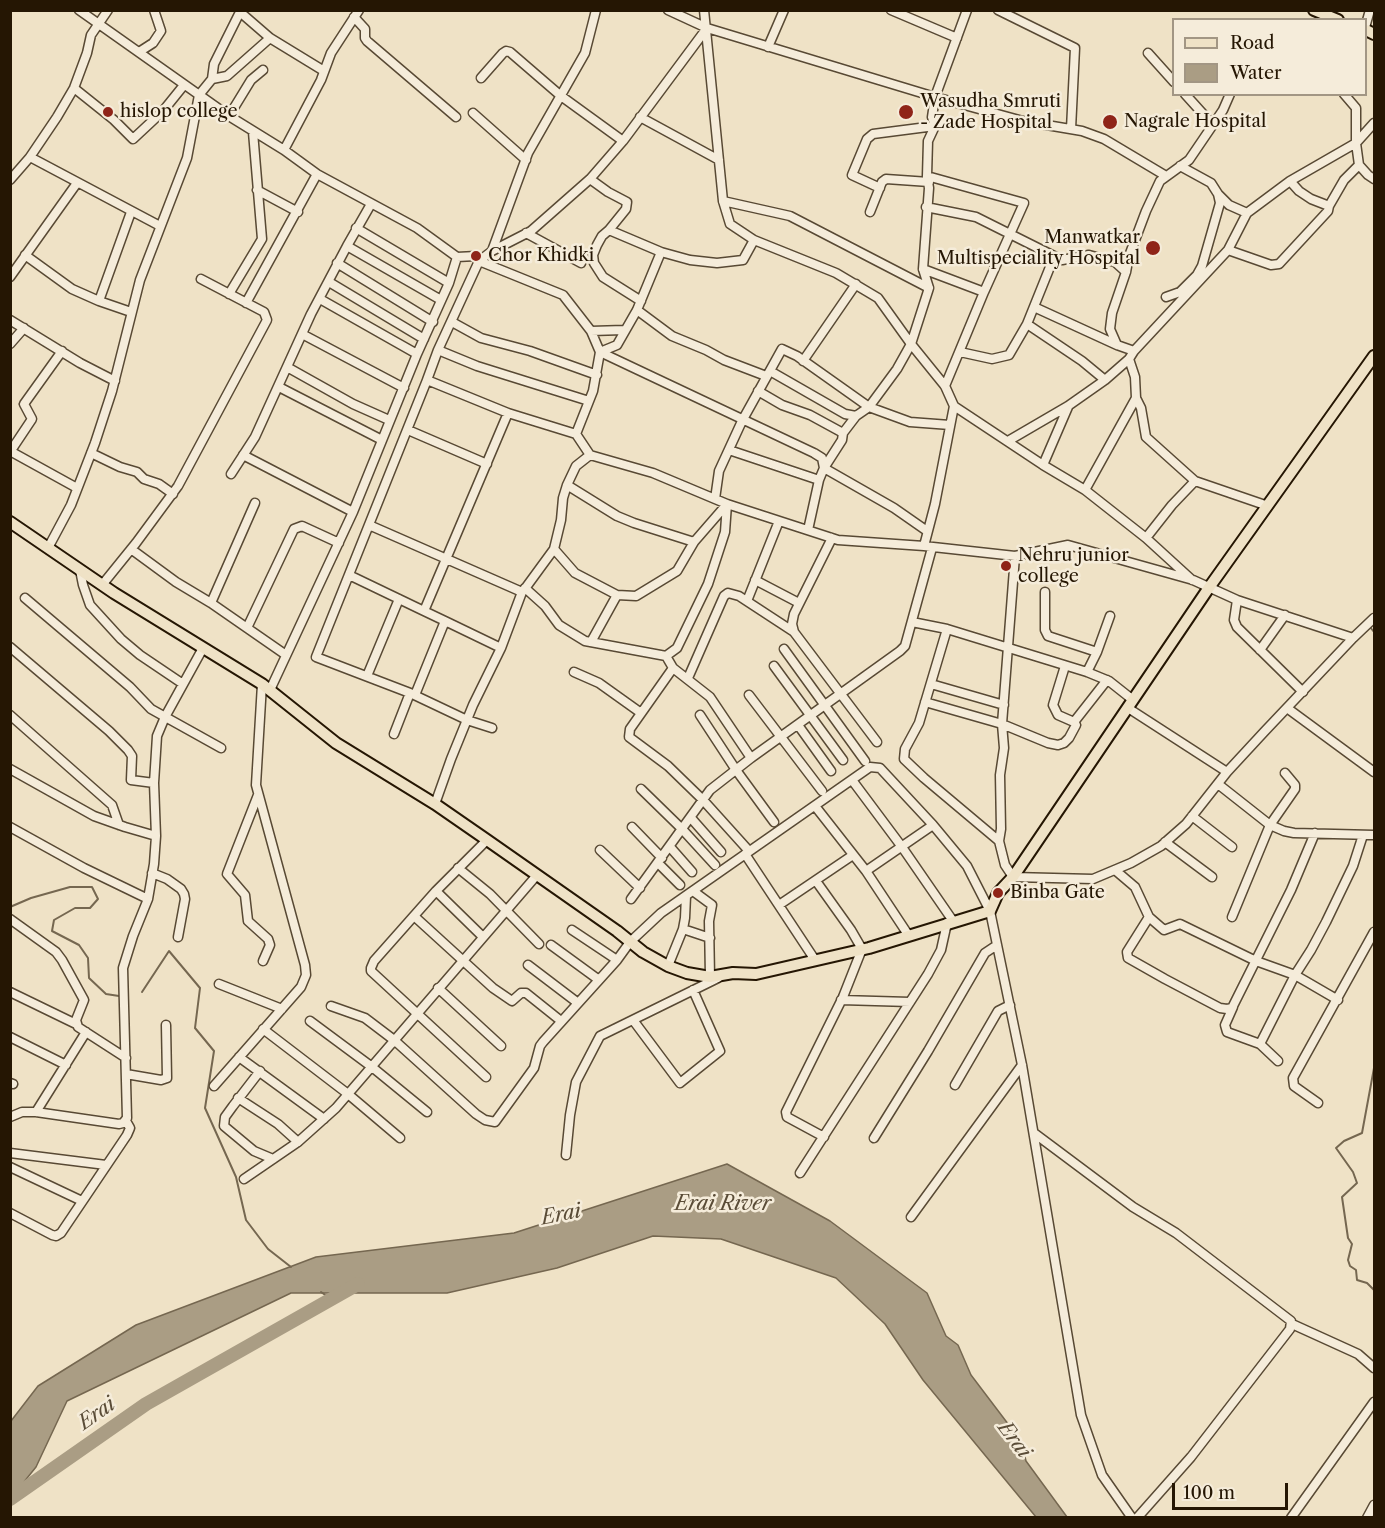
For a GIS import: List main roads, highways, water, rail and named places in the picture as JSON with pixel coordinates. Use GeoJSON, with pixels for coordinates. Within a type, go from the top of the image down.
{"type":"FeatureCollection","features":[{"type":"Feature","properties":{"kind":"main road"},"geometry":{"type":"LineString","coordinates":[[1314,10],[1333,18]]}},
{"type":"Feature","properties":{"kind":"main road"},"geometry":{"type":"LineString","coordinates":[[10,522],[102,585],[266,687],[336,743],[435,804],[643,952],[668,966],[687,973],[715,976],[733,973],[756,974],[861,949],[990,911],[998,893],[1013,878],[1209,589],[1374,356]]}},
{"type":"Feature","properties":{"kind":"water","name":"Erai River"},"geometry":{"type":"Polygon","coordinates":[[[727,1164],[830,1221],[927,1293],[946,1336],[958,1345],[971,1375],[1021,1441],[1026,1461],[1067,1517],[1036,1517],[923,1380],[885,1324],[836,1278],[721,1239],[653,1236],[557,1268],[447,1293],[291,1293],[67,1401],[36,1467],[11,1498],[11,1421],[38,1386],[136,1325],[316,1257],[514,1233],[727,1164]]]}},
{"type":"Feature","properties":{"kind":"waterway"},"geometry":{"type":"LineString","coordinates":[[1370,627],[1374,632]]}},
{"type":"Feature","properties":{"kind":"waterway"},"geometry":{"type":"LineString","coordinates":[[10,907],[31,898],[70,887],[92,887],[98,899],[90,908],[75,908],[54,920],[52,931],[79,945],[88,958],[89,978],[106,994],[119,996]]}},
{"type":"Feature","properties":{"kind":"waterway"},"geometry":{"type":"LineString","coordinates":[[142,992],[169,951],[200,988],[195,1028],[214,1051],[205,1108],[236,1177],[246,1220],[268,1249],[291,1267]]}},
{"type":"Feature","properties":{"kind":"waterway"},"geometry":{"type":"LineString","coordinates":[[1374,1068],[1362,1133],[1344,1141],[1336,1148],[1353,1172],[1357,1183],[1342,1197],[1348,1238],[1352,1244],[1348,1260],[1350,1266],[1356,1270],[1357,1280],[1367,1283],[1374,1290]]}},
{"type":"Feature","properties":{"kind":"waterway","name":"Erai"},"geometry":{"type":"LineString","coordinates":[[10,1499],[146,1404],[358,1284]]}},
{"type":"Feature","properties":{"kind":"waterway"},"geometry":{"type":"LineString","coordinates":[[321,1292],[331,1299]]}},
{"type":"Feature","properties":{"kind":"place","name":"hislop college"},"geometry":{"type":"Point","coordinates":[108,112]}},
{"type":"Feature","properties":{"kind":"place","name":"Wasudha Smruti - Zade Hospital"},"geometry":{"type":"Point","coordinates":[906,112]}},
{"type":"Feature","properties":{"kind":"place","name":"Nagrale Hospital"},"geometry":{"type":"Point","coordinates":[1110,122]}},
{"type":"Feature","properties":{"kind":"place","name":"Manwatkar Multispeciality Hospital"},"geometry":{"type":"Point","coordinates":[1153,248]}},
{"type":"Feature","properties":{"kind":"place","name":"Chor Khidki"},"geometry":{"type":"Point","coordinates":[476,256]}},
{"type":"Feature","properties":{"kind":"place","name":"Nehru junior college"},"geometry":{"type":"Point","coordinates":[1006,566]}},
{"type":"Feature","properties":{"kind":"place","name":"Binba Gate"},"geometry":{"type":"Point","coordinates":[998,893]}}]}
